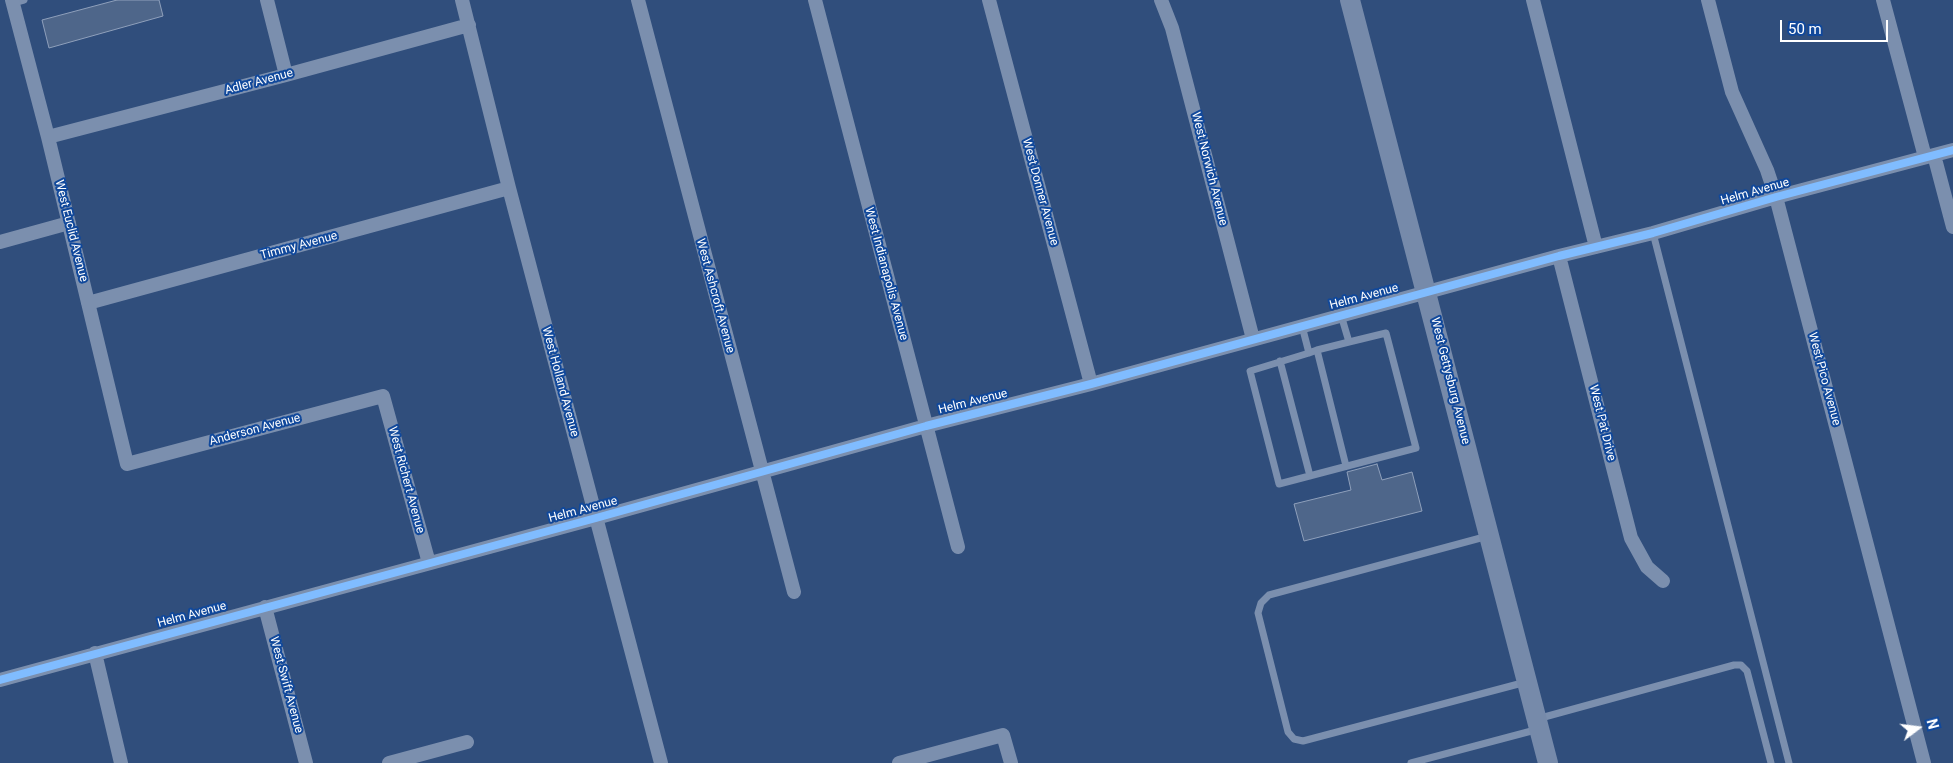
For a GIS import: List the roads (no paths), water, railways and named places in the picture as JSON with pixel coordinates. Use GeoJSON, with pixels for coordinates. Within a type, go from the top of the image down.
{"type":"FeatureCollection","features":[{"type":"Feature","properties":{"kind":"street"},"geometry":{"type":"LineString","coordinates":[[267,0],[286,75]]}},
{"type":"Feature","properties":{"kind":"street","name":"West Holland Avenue"},"geometry":{"type":"LineString","coordinates":[[462,0],[509,188],[661,763]]}},
{"type":"Feature","properties":{"kind":"street","name":"West Ashcroft Avenue"},"geometry":{"type":"LineString","coordinates":[[638,0],[794,592]]}},
{"type":"Feature","properties":{"kind":"street","name":"West Indianapolis Avenue"},"geometry":{"type":"LineString","coordinates":[[815,0],[958,547]]}},
{"type":"Feature","properties":{"kind":"street","name":"West Donner Avenue"},"geometry":{"type":"LineString","coordinates":[[990,0],[1091,384]]}},
{"type":"Feature","properties":{"kind":"street","name":"West Norwich Avenue"},"geometry":{"type":"LineString","coordinates":[[1161,0],[1172,28],[1253,339]]}},
{"type":"Feature","properties":{"kind":"street","name":"West Gettysburg Avenue"},"geometry":{"type":"LineString","coordinates":[[1350,0],[1548,763]]}},
{"type":"Feature","properties":{"kind":"street"},"geometry":{"type":"LineString","coordinates":[[1533,0],[1596,247]]}},
{"type":"Feature","properties":{"kind":"street","name":"West Pico Avenue"},"geometry":{"type":"LineString","coordinates":[[1708,0],[1732,92],[1768,170],[1776,197],[1924,763]]}},
{"type":"Feature","properties":{"kind":"street"},"geometry":{"type":"LineString","coordinates":[[1883,0],[1929,156],[1953,227]]}},
{"type":"Feature","properties":{"kind":"street","name":"West Euclid Avenue"},"geometry":{"type":"LineString","coordinates":[[16,1],[127,464]]}},
{"type":"Feature","properties":{"kind":"street","name":"Adler Avenue"},"geometry":{"type":"LineString","coordinates":[[48,137],[469,25]]}},
{"type":"Feature","properties":{"kind":"street","name":"Helm Avenue"},"geometry":{"type":"LineString","coordinates":[[0,680],[926,426],[1091,384],[1559,256],[1653,233],[1776,197],[1953,150]]}},
{"type":"Feature","properties":{"kind":"street","name":"Timmy Avenue"},"geometry":{"type":"LineString","coordinates":[[88,303],[509,188]]}},
{"type":"Feature","properties":{"kind":"street"},"geometry":{"type":"LineString","coordinates":[[0,242],[69,223]]}},
{"type":"Feature","properties":{"kind":"street","name":"West Pat Drive"},"geometry":{"type":"LineString","coordinates":[[1559,256],[1631,538],[1647,566],[1663,581]]}},
{"type":"Feature","properties":{"kind":"street","name":"Anderson Avenue"},"geometry":{"type":"LineString","coordinates":[[127,464],[383,396]]}},
{"type":"Feature","properties":{"kind":"street","name":"West Richert Avenue"},"geometry":{"type":"LineString","coordinates":[[383,396],[428,563]]}},
{"type":"Feature","properties":{"kind":"street","name":"West Swift Avenue"},"geometry":{"type":"LineString","coordinates":[[265,607],[306,763]]}},
{"type":"Feature","properties":{"kind":"street"},"geometry":{"type":"LineString","coordinates":[[95,653],[121,763]]}},
{"type":"Feature","properties":{"kind":"street"},"geometry":{"type":"LineString","coordinates":[[899,763],[1003,735],[1011,763]]}},
{"type":"Feature","properties":{"kind":"street"},"geometry":{"type":"LineString","coordinates":[[389,763],[467,742]]}},
{"type":"Feature","properties":{"kind":"lane"},"geometry":{"type":"LineString","coordinates":[[1653,233],[1789,763]]}},
{"type":"Feature","properties":{"kind":"lane"},"geometry":{"type":"LineString","coordinates":[[1341,315],[1348,342]]}},
{"type":"Feature","properties":{"kind":"lane"},"geometry":{"type":"LineString","coordinates":[[1302,326],[1309,353]]}},
{"type":"Feature","properties":{"kind":"lane"},"geometry":{"type":"LineString","coordinates":[[1386,333],[1416,448],[1279,484],[1250,371],[1348,342],[1386,333]]}},
{"type":"Feature","properties":{"kind":"lane"},"geometry":{"type":"LineString","coordinates":[[1317,350],[1346,466]]}},
{"type":"Feature","properties":{"kind":"lane"},"geometry":{"type":"LineString","coordinates":[[1280,362],[1310,476]]}},
{"type":"Feature","properties":{"kind":"lane"},"geometry":{"type":"LineString","coordinates":[[1488,536],[1269,595],[1261,603],[1258,613],[1288,732],[1294,739],[1303,741],[1527,682]]}},
{"type":"Feature","properties":{"kind":"lane"},"geometry":{"type":"LineString","coordinates":[[1411,763],[1734,665],[1741,665],[1747,671],[1770,763]]}}]}
